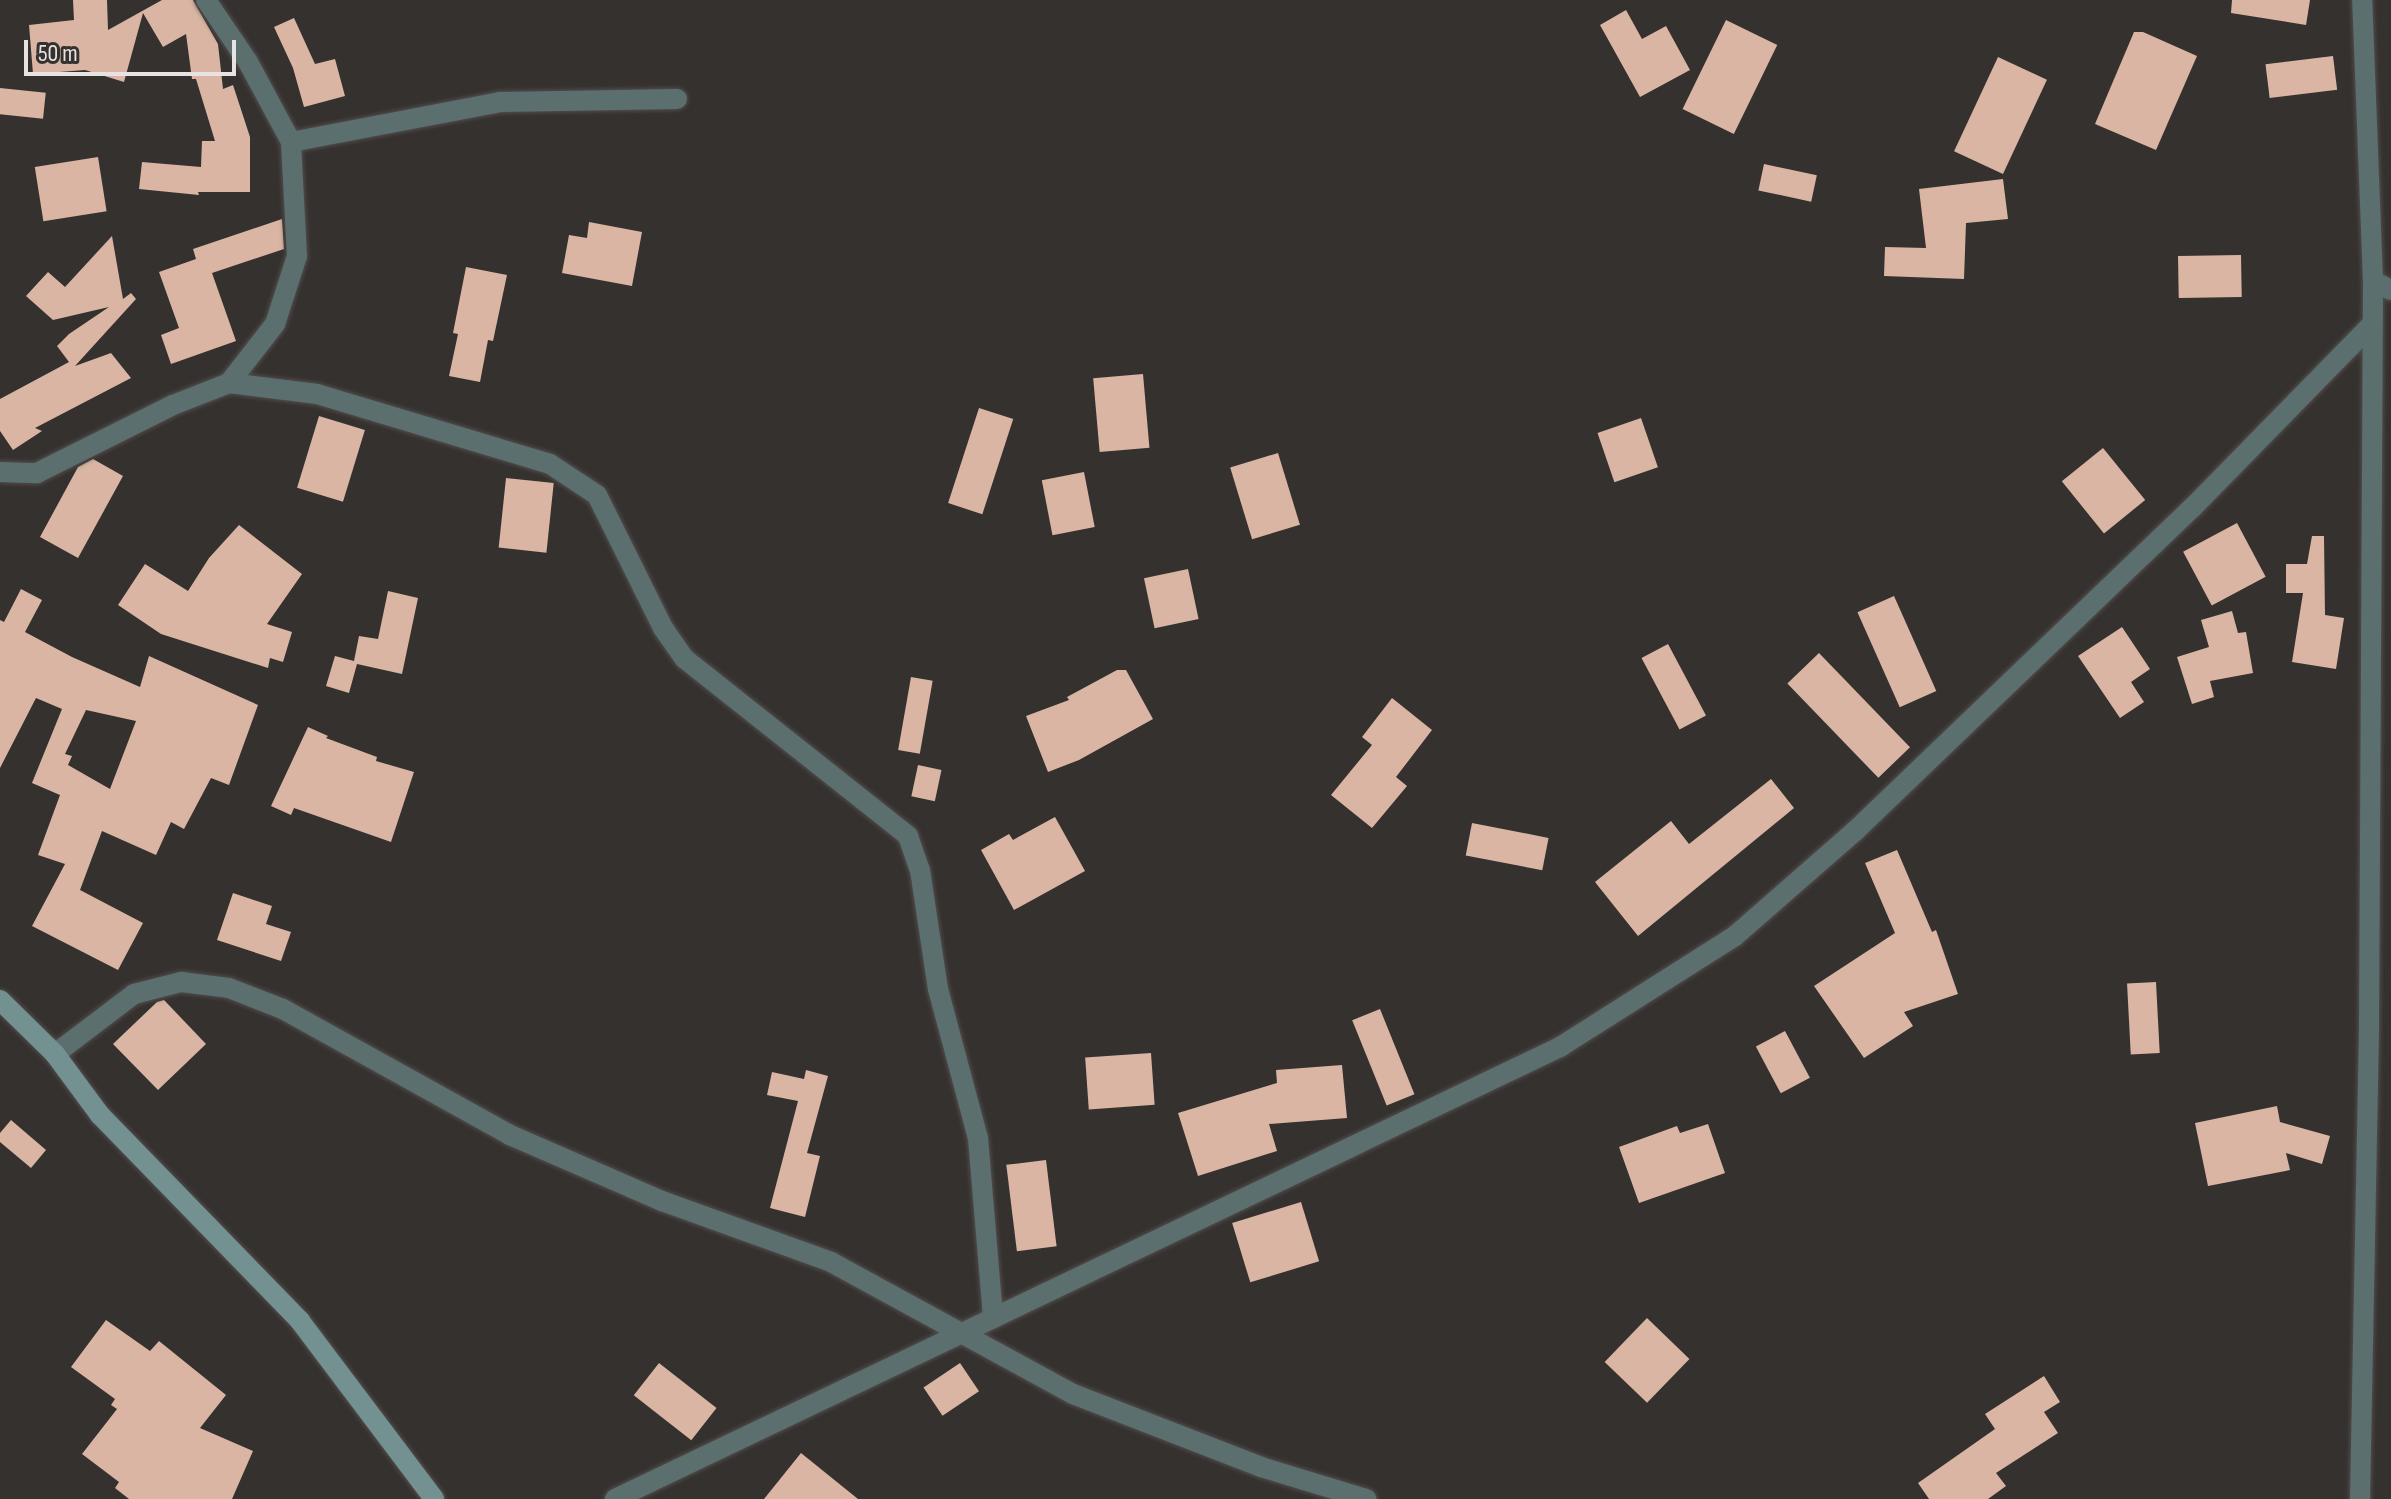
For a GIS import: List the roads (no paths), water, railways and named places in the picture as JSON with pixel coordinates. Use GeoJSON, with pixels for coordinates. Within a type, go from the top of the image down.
{"type":"FeatureCollection","features":[{"type":"Feature","properties":{"kind":"main road"},"geometry":{"type":"LineString","coordinates":[[0,1000],[55,1054],[100,1115],[300,1321],[434,1499]]}},
{"type":"Feature","properties":{"kind":"street"},"geometry":{"type":"LineString","coordinates":[[206,0],[248,62],[291,142],[297,256],[275,324],[229,383]]}},
{"type":"Feature","properties":{"kind":"street"},"geometry":{"type":"LineString","coordinates":[[2360,1499],[2369,1027],[2372,324],[2382,286],[2362,0]]}},
{"type":"Feature","properties":{"kind":"street"},"geometry":{"type":"LineString","coordinates":[[291,142],[501,102],[677,99]]}},
{"type":"Feature","properties":{"kind":"street"},"geometry":{"type":"LineString","coordinates":[[615,1499],[1560,1047],[1735,936],[1856,830],[2080,616],[2372,324]]}},
{"type":"Feature","properties":{"kind":"street"},"geometry":{"type":"LineString","coordinates":[[0,472],[37,473],[173,405],[229,383],[317,394],[550,464],[597,495],[663,628],[685,659],[908,836],[920,870],[938,989],[978,1138],[993,1318]]}},
{"type":"Feature","properties":{"kind":"street"},"geometry":{"type":"LineString","coordinates":[[55,1054],[134,994],[181,982],[229,988],[283,1009],[510,1135],[662,1201],[831,1262],[962,1333],[1026,1372],[1073,1394],[1261,1467],[1366,1499]]}}]}
